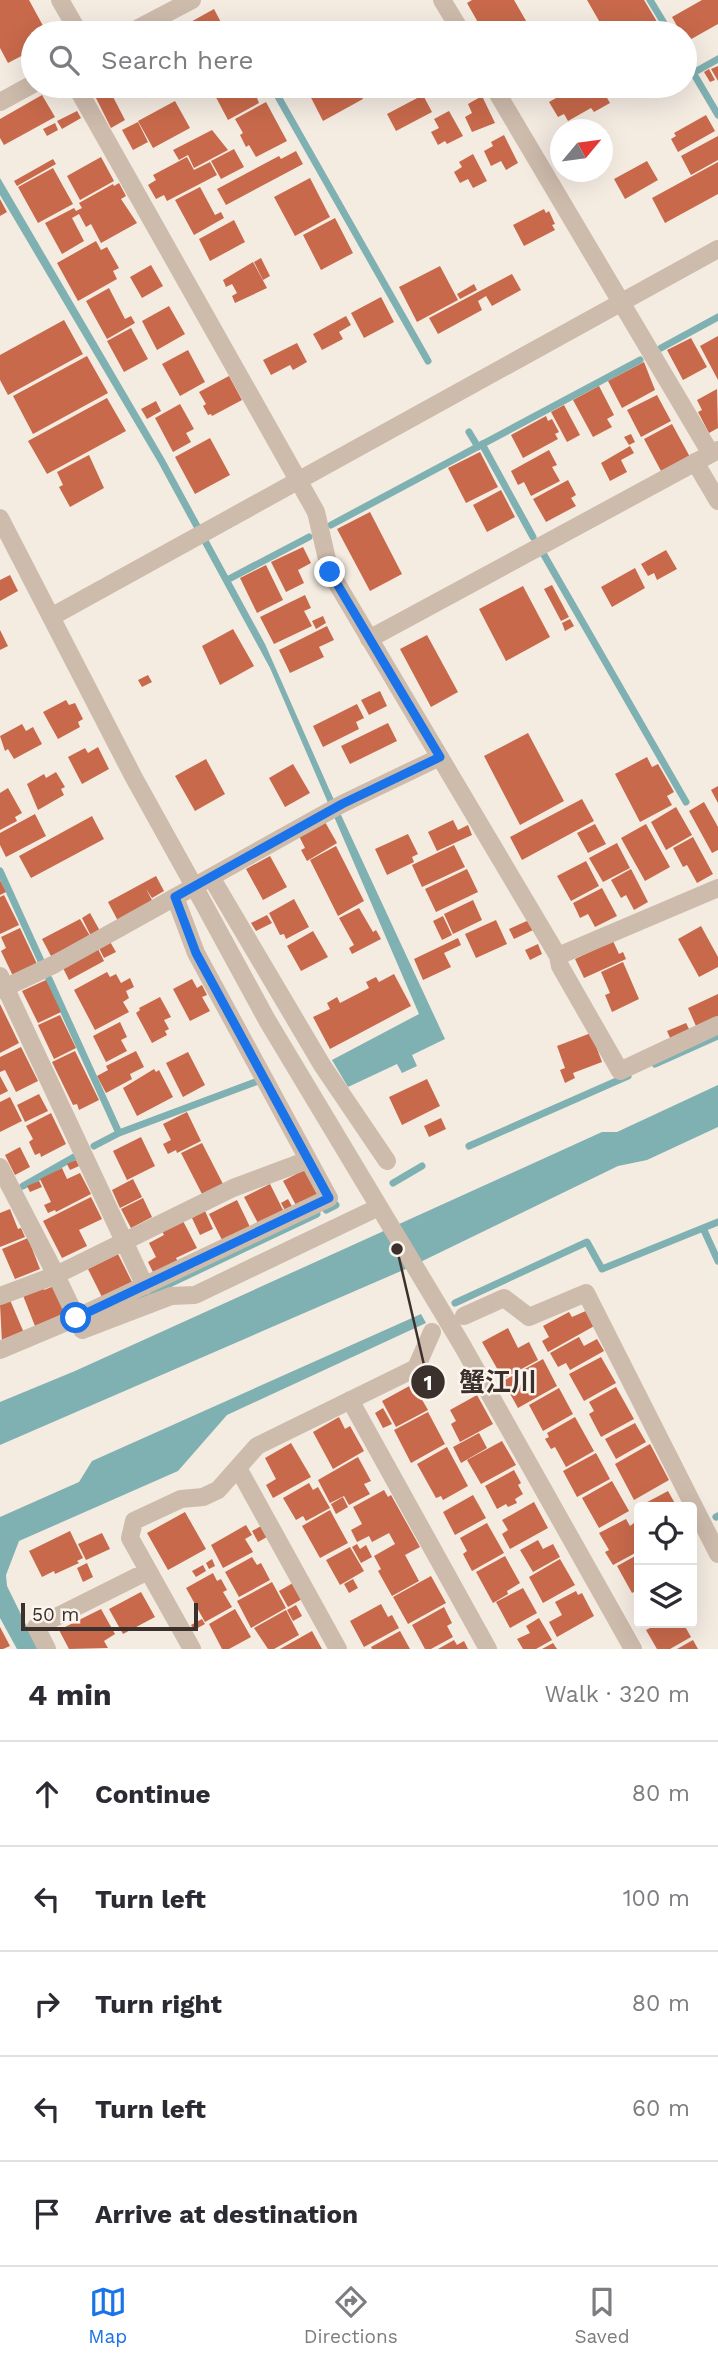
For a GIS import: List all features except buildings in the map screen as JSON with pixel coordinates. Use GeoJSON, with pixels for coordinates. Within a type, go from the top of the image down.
{"type":"FeatureCollection","features":[{"type":"Feature","properties":{"kind":"street"},"geometry":{"type":"LineString","coordinates":[[60,0],[72,21]]}},
{"type":"Feature","properties":{"kind":"street"},"geometry":{"type":"LineString","coordinates":[[153,21],[192,0]]}},
{"type":"Feature","properties":{"kind":"street"},"geometry":{"type":"LineString","coordinates":[[442,0],[455,21]]}},
{"type":"Feature","properties":{"kind":"street"},"geometry":{"type":"LineString","coordinates":[[0,102],[21,91]]}},
{"type":"Feature","properties":{"kind":"street"},"geometry":{"type":"LineString","coordinates":[[83,98],[316,512],[330,572],[558,956],[560,966],[620,1071],[718,1025]]}},
{"type":"Feature","properties":{"kind":"street"},"geometry":{"type":"LineString","coordinates":[[500,98],[708,455],[718,501]]}},
{"type":"Feature","properties":{"kind":"street"},"geometry":{"type":"LineString","coordinates":[[51,617],[718,249]]}},
{"type":"Feature","properties":{"kind":"street"},"geometry":{"type":"LineString","coordinates":[[369,639],[708,455]]}},
{"type":"Feature","properties":{"kind":"street"},"geometry":{"type":"LineString","coordinates":[[0,518],[133,776],[267,1020],[462,1345],[633,1649]]}},
{"type":"Feature","properties":{"kind":"street"},"geometry":{"type":"LineString","coordinates":[[145,1286],[2,985],[55,964],[342,804],[440,757]]}},
{"type":"Feature","properties":{"kind":"street"},"geometry":{"type":"LineString","coordinates":[[212,877],[322,1065],[387,1161]]}},
{"type":"Feature","properties":{"kind":"street"},"geometry":{"type":"LineString","coordinates":[[558,956],[718,888]]}},
{"type":"Feature","properties":{"kind":"street"},"geometry":{"type":"LineString","coordinates":[[0,1350],[76,1318],[329,1198],[196,953],[175,897]]}},
{"type":"Feature","properties":{"kind":"street"},"geometry":{"type":"LineString","coordinates":[[0,1296],[56,1275],[233,1188],[308,1160]]}},
{"type":"Feature","properties":{"kind":"street"},"geometry":{"type":"LineString","coordinates":[[0,1167],[82,1329],[171,1296],[195,1296],[381,1210]]}},
{"type":"Feature","properties":{"kind":"street"},"geometry":{"type":"LineString","coordinates":[[464,1317],[504,1298],[529,1317],[586,1293],[718,1553]]}},
{"type":"Feature","properties":{"kind":"street"},"geometry":{"type":"LineString","coordinates":[[192,1649],[130,1538],[134,1521],[181,1499],[202,1497],[218,1490],[257,1446],[416,1368],[432,1332]]}},
{"type":"Feature","properties":{"kind":"street"},"geometry":{"type":"LineString","coordinates":[[350,1399],[488,1649]]}},
{"type":"Feature","properties":{"kind":"street"},"geometry":{"type":"LineString","coordinates":[[238,1468],[338,1649]]}},
{"type":"Feature","properties":{"kind":"street"},"geometry":{"type":"LineString","coordinates":[[47,1649],[36,1627],[148,1570]]}},
{"type":"Feature","properties":{"kind":"water"},"geometry":{"type":"Polygon","coordinates":[[[0,178],[164,458],[265,644],[445,1039],[412,1055],[417,1066],[402,1073],[397,1064],[348,1087],[332,1060],[419,1014],[270,668],[158,462],[0,195],[0,178]]]}},
{"type":"Feature","properties":{"kind":"water"},"geometry":{"type":"Polygon","coordinates":[[[718,1085],[718,1127],[647,1160],[618,1166],[408,1268],[0,1445],[0,1402],[75,1371],[602,1132],[617,1132],[718,1085]]]}},
{"type":"Feature","properties":{"kind":"water"},"geometry":{"type":"Polygon","coordinates":[[[421,1314],[426,1323],[227,1415],[178,1471],[19,1541],[6,1575],[7,1586],[38,1649],[17,1649],[0,1618],[0,1517],[79,1482],[92,1461],[421,1314]]]}},
{"type":"Feature","properties":{"kind":"waterway"},"geometry":{"type":"LineString","coordinates":[[650,0],[663,21]]}},
{"type":"Feature","properties":{"kind":"waterway"},"geometry":{"type":"LineString","coordinates":[[697,71],[718,59]]}},
{"type":"Feature","properties":{"kind":"waterway"},"geometry":{"type":"LineString","coordinates":[[697,79],[718,115]]}},
{"type":"Feature","properties":{"kind":"waterway"},"geometry":{"type":"LineString","coordinates":[[279,98],[428,361]]}},
{"type":"Feature","properties":{"kind":"waterway"},"geometry":{"type":"LineString","coordinates":[[661,348],[718,317]]}},
{"type":"Feature","properties":{"kind":"waterway"},"geometry":{"type":"LineString","coordinates":[[331,525],[640,360]]}},
{"type":"Feature","properties":{"kind":"waterway"},"geometry":{"type":"LineString","coordinates":[[469,432],[478,447]]}},
{"type":"Feature","properties":{"kind":"waterway"},"geometry":{"type":"LineString","coordinates":[[482,444],[533,537]]}},
{"type":"Feature","properties":{"kind":"waterway"},"geometry":{"type":"LineString","coordinates":[[227,580],[309,537]]}},
{"type":"Feature","properties":{"kind":"waterway"},"geometry":{"type":"LineString","coordinates":[[544,555],[686,802]]}},
{"type":"Feature","properties":{"kind":"waterway"},"geometry":{"type":"LineString","coordinates":[[0,871],[41,961]]}},
{"type":"Feature","properties":{"kind":"waterway"},"geometry":{"type":"LineString","coordinates":[[49,979],[119,1133]]}},
{"type":"Feature","properties":{"kind":"waterway"},"geometry":{"type":"LineString","coordinates":[[655,1064],[718,1036]]}},
{"type":"Feature","properties":{"kind":"waterway"},"geometry":{"type":"LineString","coordinates":[[469,1146],[628,1076]]}},
{"type":"Feature","properties":{"kind":"waterway"},"geometry":{"type":"LineString","coordinates":[[94,1146],[119,1133],[258,1081]]}},
{"type":"Feature","properties":{"kind":"waterway"},"geometry":{"type":"LineString","coordinates":[[23,1186],[81,1153]]}},
{"type":"Feature","properties":{"kind":"waterway"},"geometry":{"type":"LineString","coordinates":[[393,1183],[422,1166]]}},
{"type":"Feature","properties":{"kind":"waterway"},"geometry":{"type":"LineString","coordinates":[[326,1210],[336,1205]]}},
{"type":"Feature","properties":{"kind":"waterway"},"geometry":{"type":"LineString","coordinates":[[125,1305],[317,1214]]}},
{"type":"Feature","properties":{"kind":"waterway"},"geometry":{"type":"LineString","coordinates":[[455,1303],[587,1242],[602,1269],[718,1222]]}},
{"type":"Feature","properties":{"kind":"waterway"},"geometry":{"type":"LineString","coordinates":[[703,1228],[718,1261]]}},
{"type":"Feature","properties":{"kind":"place","name":"蟹江川"},"geometry":{"type":"Point","coordinates":[397,1249]}},
{"type":"Feature","properties":{"kind":"route"},"geometry":{"type":"LineString","coordinates":[[76,1318],[329,1198],[196,953],[175,897],[342,804],[440,757],[330,572]]}}]}
